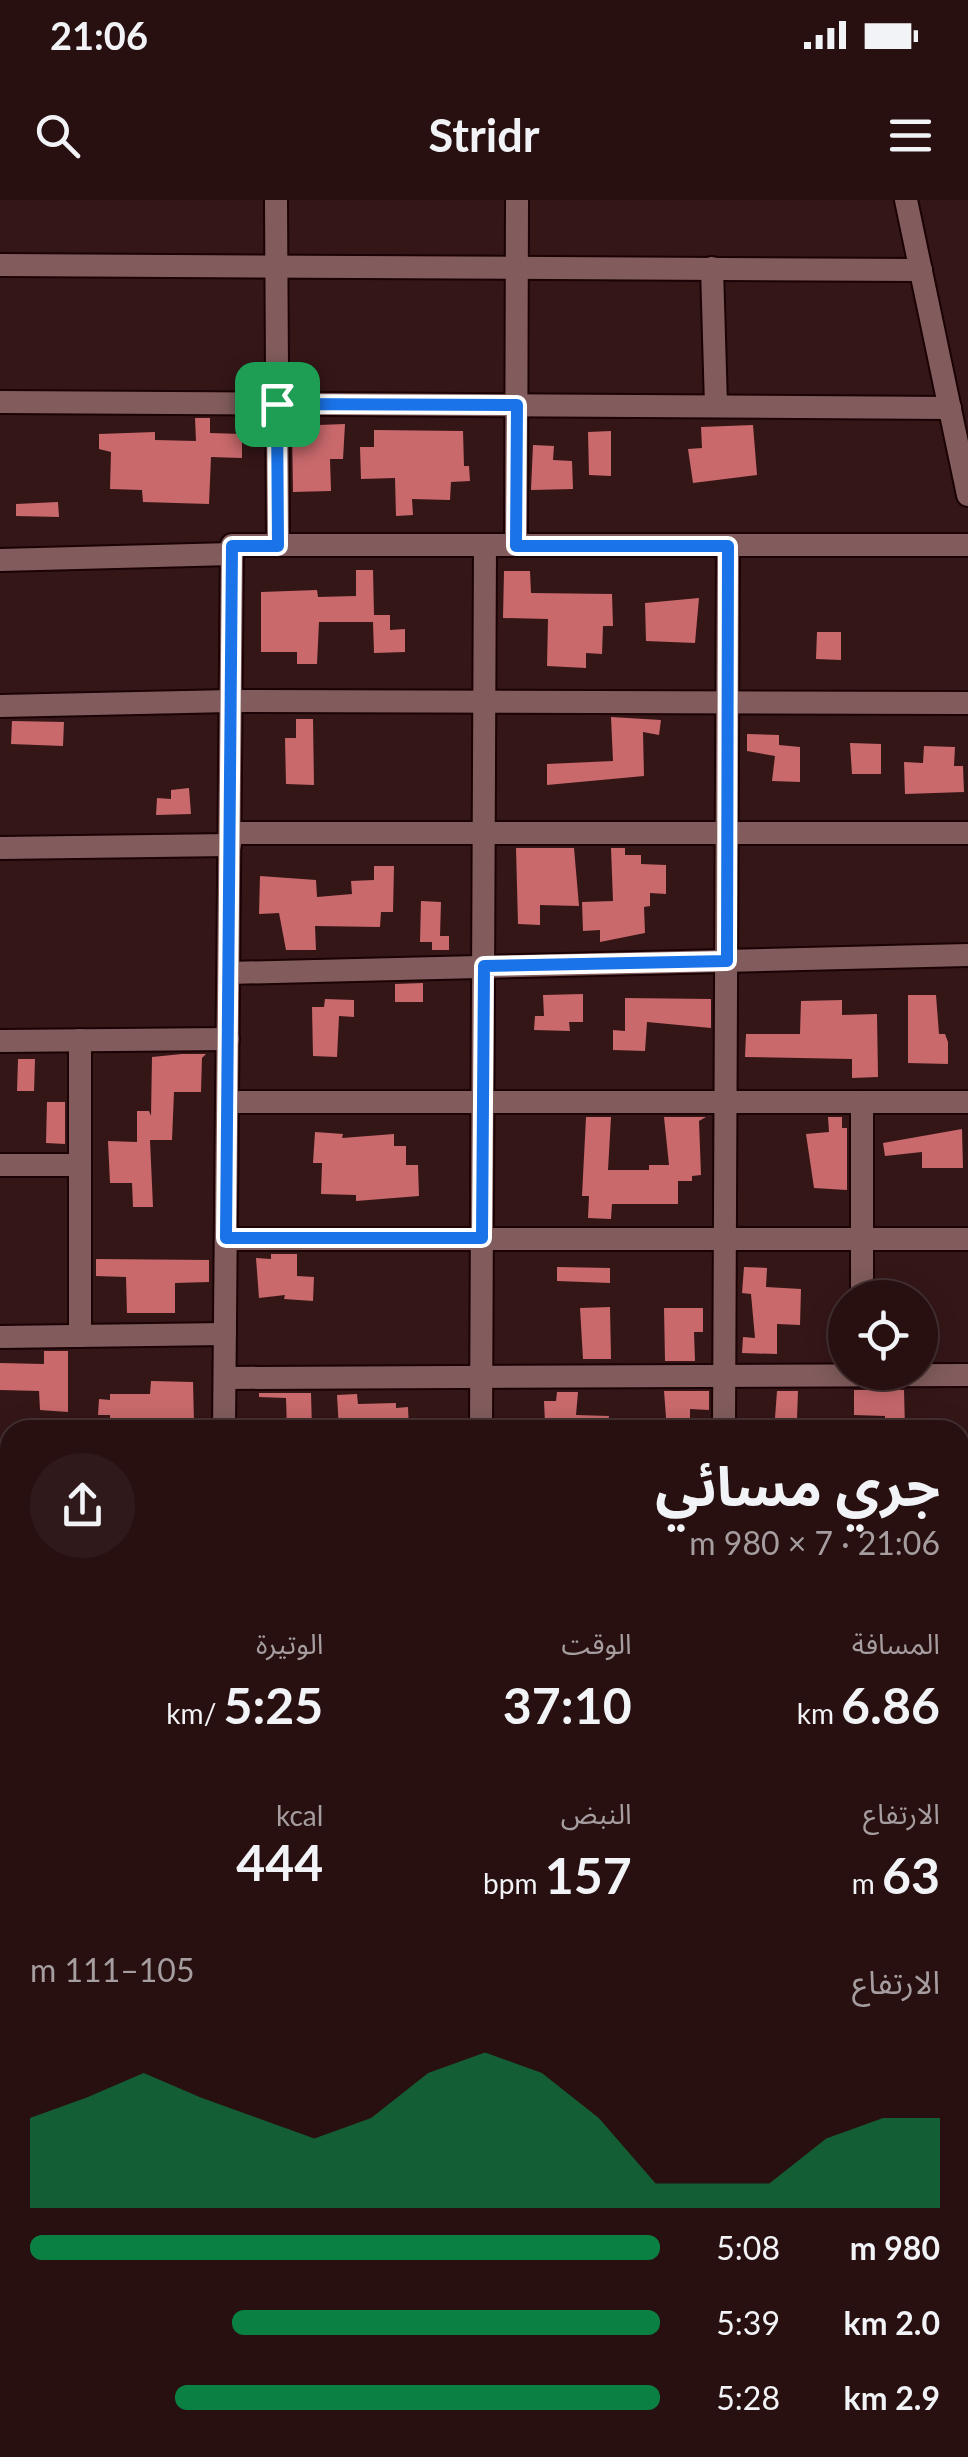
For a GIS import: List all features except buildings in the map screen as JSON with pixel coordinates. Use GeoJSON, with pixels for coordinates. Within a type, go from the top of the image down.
{"type":"FeatureCollection","features":[{"type":"Feature","properties":{"kind":"street"},"geometry":{"type":"LineString","coordinates":[[276,200],[278,546]]}},
{"type":"Feature","properties":{"kind":"street"},"geometry":{"type":"LineString","coordinates":[[516,546],[517,200]]}},
{"type":"Feature","properties":{"kind":"street"},"geometry":{"type":"LineString","coordinates":[[906,200],[968,495]]}},
{"type":"Feature","properties":{"kind":"street"},"geometry":{"type":"LineString","coordinates":[[0,265],[921,270]]}},
{"type":"Feature","properties":{"kind":"street"},"geometry":{"type":"LineString","coordinates":[[712,268],[716,406]]}},
{"type":"Feature","properties":{"kind":"street"},"geometry":{"type":"LineString","coordinates":[[0,402],[950,408]]}},
{"type":"Feature","properties":{"kind":"street"},"geometry":{"type":"LineString","coordinates":[[224,1420],[232,546],[968,546]]}},
{"type":"Feature","properties":{"kind":"street"},"geometry":{"type":"LineString","coordinates":[[482,1420],[485,546]]}},
{"type":"Feature","properties":{"kind":"street"},"geometry":{"type":"LineString","coordinates":[[724,1420],[728,546]]}},
{"type":"Feature","properties":{"kind":"street"},"geometry":{"type":"LineString","coordinates":[[0,560],[232,554]]}},
{"type":"Feature","properties":{"kind":"street"},"geometry":{"type":"LineString","coordinates":[[0,706],[231,700],[968,703]]}},
{"type":"Feature","properties":{"kind":"street"},"geometry":{"type":"LineString","coordinates":[[0,848],[484,833],[968,834]]}},
{"type":"Feature","properties":{"kind":"street"},"geometry":{"type":"LineString","coordinates":[[228,972],[968,955]]}},
{"type":"Feature","properties":{"kind":"street"},"geometry":{"type":"LineString","coordinates":[[80,1040],[80,1336]]}},
{"type":"Feature","properties":{"kind":"street"},"geometry":{"type":"LineString","coordinates":[[0,1041],[228,1040]]}},
{"type":"Feature","properties":{"kind":"street"},"geometry":{"type":"LineString","coordinates":[[227,1102],[968,1102]]}},
{"type":"Feature","properties":{"kind":"street"},"geometry":{"type":"LineString","coordinates":[[862,1102],[862,1280]]}},
{"type":"Feature","properties":{"kind":"street"},"geometry":{"type":"LineString","coordinates":[[0,1165],[80,1165]]}},
{"type":"Feature","properties":{"kind":"street"},"geometry":{"type":"LineString","coordinates":[[226,1238],[968,1238]]}},
{"type":"Feature","properties":{"kind":"street"},"geometry":{"type":"LineString","coordinates":[[0,1337],[225,1334]]}},
{"type":"Feature","properties":{"kind":"street"},"geometry":{"type":"LineString","coordinates":[[225,1378],[828,1373]]}},
{"type":"Feature","properties":{"kind":"street"},"geometry":{"type":"LineString","coordinates":[[938,1374],[968,1375]]}},
{"type":"Feature","properties":{"kind":"route"},"geometry":{"type":"LineString","coordinates":[[277,404],[517,405],[516,546],[728,546],[727,961],[484,966],[482,1238],[226,1238],[232,546],[278,546],[277,404]]}}]}
